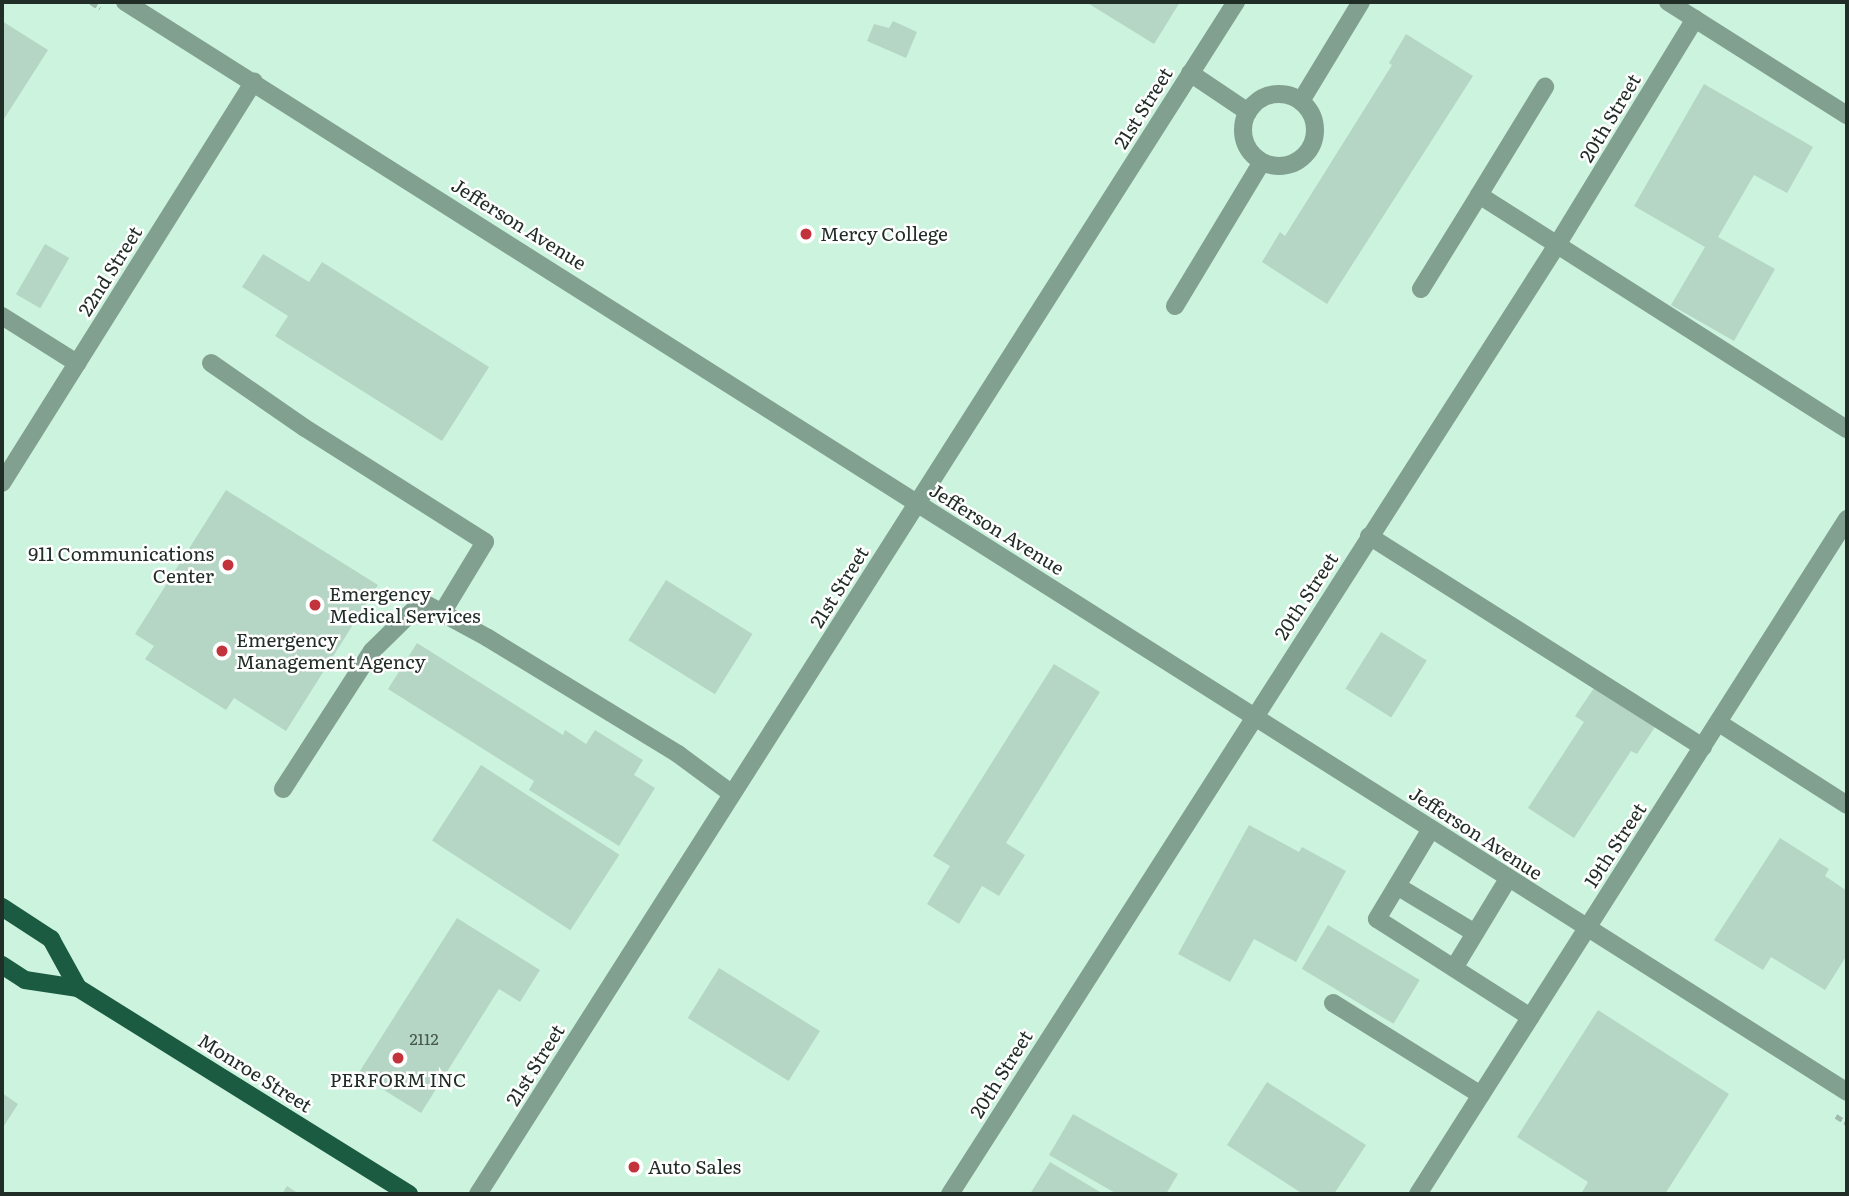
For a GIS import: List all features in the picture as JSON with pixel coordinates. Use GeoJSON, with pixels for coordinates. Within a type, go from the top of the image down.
{"type":"FeatureCollection","features":[{"type":"Feature","properties":{"kind":"main road","name":"Monroe Street"},"geometry":{"type":"LineString","coordinates":[[2,908],[51,939],[78,988]]}},
{"type":"Feature","properties":{"kind":"main road","name":"Monroe Street"},"geometry":{"type":"LineString","coordinates":[[2,965],[25,980],[78,988],[409,1194]]}},
{"type":"Feature","properties":{"kind":"street","name":"Jefferson Avenue"},"geometry":{"type":"LineString","coordinates":[[125,2],[254,81],[1254,715],[1586,929],[1847,1092]]}},
{"type":"Feature","properties":{"kind":"street","name":"21st Street"},"geometry":{"type":"LineString","coordinates":[[478,1194],[1236,2]]}},
{"type":"Feature","properties":{"kind":"street"},"geometry":{"type":"LineString","coordinates":[[1301,101],[1361,2]]}},
{"type":"Feature","properties":{"kind":"street"},"geometry":{"type":"LineString","coordinates":[[1668,2],[1847,115]]}},
{"type":"Feature","properties":{"kind":"street","name":"20th Street"},"geometry":{"type":"LineString","coordinates":[[950,1194],[1557,245],[1695,19]]}},
{"type":"Feature","properties":{"kind":"street"},"geometry":{"type":"LineString","coordinates":[[1190,73],[1248,112]]}},
{"type":"Feature","properties":{"kind":"street","name":"22nd Street"},"geometry":{"type":"LineString","coordinates":[[2,483],[254,81]]}},
{"type":"Feature","properties":{"kind":"street"},"geometry":{"type":"LineString","coordinates":[[1421,289],[1545,87]]}},
{"type":"Feature","properties":{"kind":"street"},"geometry":{"type":"LineString","coordinates":[[1278,94],[1301,101],[1314,121],[1313,144],[1306,155],[1286,166],[1262,162],[1246,146],[1243,134],[1248,112],[1256,102],[1278,94]]}},
{"type":"Feature","properties":{"kind":"street"},"geometry":{"type":"LineString","coordinates":[[1175,306],[1262,162]]}},
{"type":"Feature","properties":{"kind":"street"},"geometry":{"type":"LineString","coordinates":[[1479,195],[1847,429]]}},
{"type":"Feature","properties":{"kind":"street"},"geometry":{"type":"LineString","coordinates":[[2,316],[77,363]]}},
{"type":"Feature","properties":{"kind":"street"},"geometry":{"type":"LineString","coordinates":[[211,363],[305,428],[485,542],[442,613]]}},
{"type":"Feature","properties":{"kind":"street","name":"19th Street"},"geometry":{"type":"LineString","coordinates":[[1418,1194],[1847,519]]}},
{"type":"Feature","properties":{"kind":"street"},"geometry":{"type":"LineString","coordinates":[[1369,536],[1703,747]]}},
{"type":"Feature","properties":{"kind":"street"},"geometry":{"type":"LineString","coordinates":[[283,789],[372,651],[422,602],[678,754],[732,794]]}},
{"type":"Feature","properties":{"kind":"street"},"geometry":{"type":"LineString","coordinates":[[1719,723],[1847,805]]}},
{"type":"Feature","properties":{"kind":"street"},"geometry":{"type":"LineString","coordinates":[[1430,829],[1377,919],[1530,1017]]}},
{"type":"Feature","properties":{"kind":"street"},"geometry":{"type":"LineString","coordinates":[[1454,968],[1508,879]]}},
{"type":"Feature","properties":{"kind":"street"},"geometry":{"type":"LineString","coordinates":[[1397,886],[1475,933]]}},
{"type":"Feature","properties":{"kind":"street"},"geometry":{"type":"LineString","coordinates":[[1334,1003],[1481,1095]]}},
{"type":"Feature","properties":{"kind":"shaded area"},"geometry":{"type":"Polygon","coordinates":[[[2,2],[1847,2],[1847,1194],[2,1194],[2,2]]]}},
{"type":"Feature","properties":{"kind":"building"},"geometry":{"type":"Polygon","coordinates":[[[1086,2],[1180,2],[1154,44],[1086,2]]]}},
{"type":"Feature","properties":{"kind":"building"},"geometry":{"type":"Polygon","coordinates":[[[2,21],[48,50],[2,122],[2,21]]]}},
{"type":"Feature","properties":{"kind":"building"},"geometry":{"type":"Polygon","coordinates":[[[893,21],[917,32],[906,58],[867,41],[874,24],[889,28],[893,21]]]}},
{"type":"Feature","properties":{"kind":"building"},"geometry":{"type":"Polygon","coordinates":[[[1406,34],[1473,76],[1327,304],[1262,262],[1280,232],[1285,236],[1392,65],[1389,63],[1406,34]]]}},
{"type":"Feature","properties":{"kind":"building"},"geometry":{"type":"Polygon","coordinates":[[[1704,84],[1813,147],[1787,193],[1754,175],[1718,237],[1775,269],[1734,341],[1671,305],[1705,247],[1634,206],[1704,84]]]}},
{"type":"Feature","properties":{"kind":"building"},"geometry":{"type":"Polygon","coordinates":[[[45,244],[69,258],[40,308],[16,294],[45,244]]]}},
{"type":"Feature","properties":{"kind":"building"},"geometry":{"type":"Polygon","coordinates":[[[263,254],[309,282],[322,262],[489,367],[442,441],[275,336],[288,316],[242,287],[263,254]]]}},
{"type":"Feature","properties":{"kind":"building"},"geometry":{"type":"Polygon","coordinates":[[[226,490],[378,585],[286,731],[234,698],[226,710],[145,659],[154,646],[135,634],[226,490]]]}},
{"type":"Feature","properties":{"kind":"building"},"geometry":{"type":"Polygon","coordinates":[[[666,580],[753,634],[715,694],[628,640],[666,580]]]}},
{"type":"Feature","properties":{"kind":"building"},"geometry":{"type":"Polygon","coordinates":[[[1381,632],[1427,661],[1391,717],[1345,689],[1381,632]]]}},
{"type":"Feature","properties":{"kind":"building"},"geometry":{"type":"Polygon","coordinates":[[[417,643],[563,735],[565,730],[586,744],[595,730],[643,760],[634,775],[655,788],[619,846],[529,790],[534,781],[388,689],[417,643]]]}},
{"type":"Feature","properties":{"kind":"building"},"geometry":{"type":"Polygon","coordinates":[[[1054,664],[1100,692],[1006,843],[1025,855],[999,896],[982,886],[959,924],[927,904],[950,866],[933,856],[1054,664]]]}},
{"type":"Feature","properties":{"kind":"building"},"geometry":{"type":"Polygon","coordinates":[[[1594,688],[1655,727],[1637,754],[1631,751],[1574,838],[1528,808],[1584,722],[1575,716],[1594,688]]]}},
{"type":"Feature","properties":{"kind":"building"},"geometry":{"type":"Polygon","coordinates":[[[481,765],[619,855],[570,930],[432,840],[481,765]]]}},
{"type":"Feature","properties":{"kind":"building"},"geometry":{"type":"Polygon","coordinates":[[[1249,825],[1299,852],[1302,847],[1346,871],[1296,962],[1254,939],[1230,982],[1178,954],[1249,825]]]}},
{"type":"Feature","properties":{"kind":"building"},"geometry":{"type":"Polygon","coordinates":[[[1780,838],[1829,869],[1825,876],[1847,891],[1847,955],[1825,990],[1771,957],[1763,970],[1714,940],[1780,838]]]}},
{"type":"Feature","properties":{"kind":"building"},"geometry":{"type":"Polygon","coordinates":[[[457,918],[540,970],[520,1002],[499,989],[421,1113],[358,1074],[457,918]]]}},
{"type":"Feature","properties":{"kind":"building"},"geometry":{"type":"Polygon","coordinates":[[[1328,925],[1420,980],[1393,1024],[1302,969],[1328,925]]]}},
{"type":"Feature","properties":{"kind":"building"},"geometry":{"type":"Polygon","coordinates":[[[719,968],[820,1031],[789,1081],[688,1018],[719,968]]]}},
{"type":"Feature","properties":{"kind":"building"},"geometry":{"type":"Polygon","coordinates":[[[1598,1010],[1729,1094],[1665,1194],[1581,1194],[1588,1182],[1517,1137],[1598,1010]]]}},
{"type":"Feature","properties":{"kind":"building"},"geometry":{"type":"Polygon","coordinates":[[[1267,1082],[1366,1145],[1334,1194],[1303,1194],[1227,1145],[1267,1082]]]}},
{"type":"Feature","properties":{"kind":"building"},"geometry":{"type":"Polygon","coordinates":[[[2,1093],[18,1104],[2,1129],[2,1093]]]}},
{"type":"Feature","properties":{"kind":"building"},"geometry":{"type":"Polygon","coordinates":[[[1073,1114],[1178,1174],[1166,1194],[1117,1194],[1049,1155],[1073,1114]]]}},
{"type":"Feature","properties":{"kind":"building"},"geometry":{"type":"Polygon","coordinates":[[[1050,1162],[1100,1192],[1099,1194],[1030,1194],[1050,1162]]]}},
{"type":"Feature","properties":{"kind":"building"},"geometry":{"type":"Polygon","coordinates":[[[287,1186],[299,1194],[282,1194],[287,1186]]]}},
{"type":"Feature","properties":{"kind":"place","name":"Mercy College"},"geometry":{"type":"Point","coordinates":[806,234]}},
{"type":"Feature","properties":{"kind":"place","name":"911 Communications Center"},"geometry":{"type":"Point","coordinates":[228,565]}},
{"type":"Feature","properties":{"kind":"place","name":"Emergency Medical Services"},"geometry":{"type":"Point","coordinates":[315,605]}},
{"type":"Feature","properties":{"kind":"place","name":"Emergency Management Agency"},"geometry":{"type":"Point","coordinates":[222,651]}},
{"type":"Feature","properties":{"kind":"place","name":"PERFORM INC"},"geometry":{"type":"Point","coordinates":[398,1058]}},
{"type":"Feature","properties":{"kind":"place","name":"Auto Sales"},"geometry":{"type":"Point","coordinates":[634,1167]}}]}
